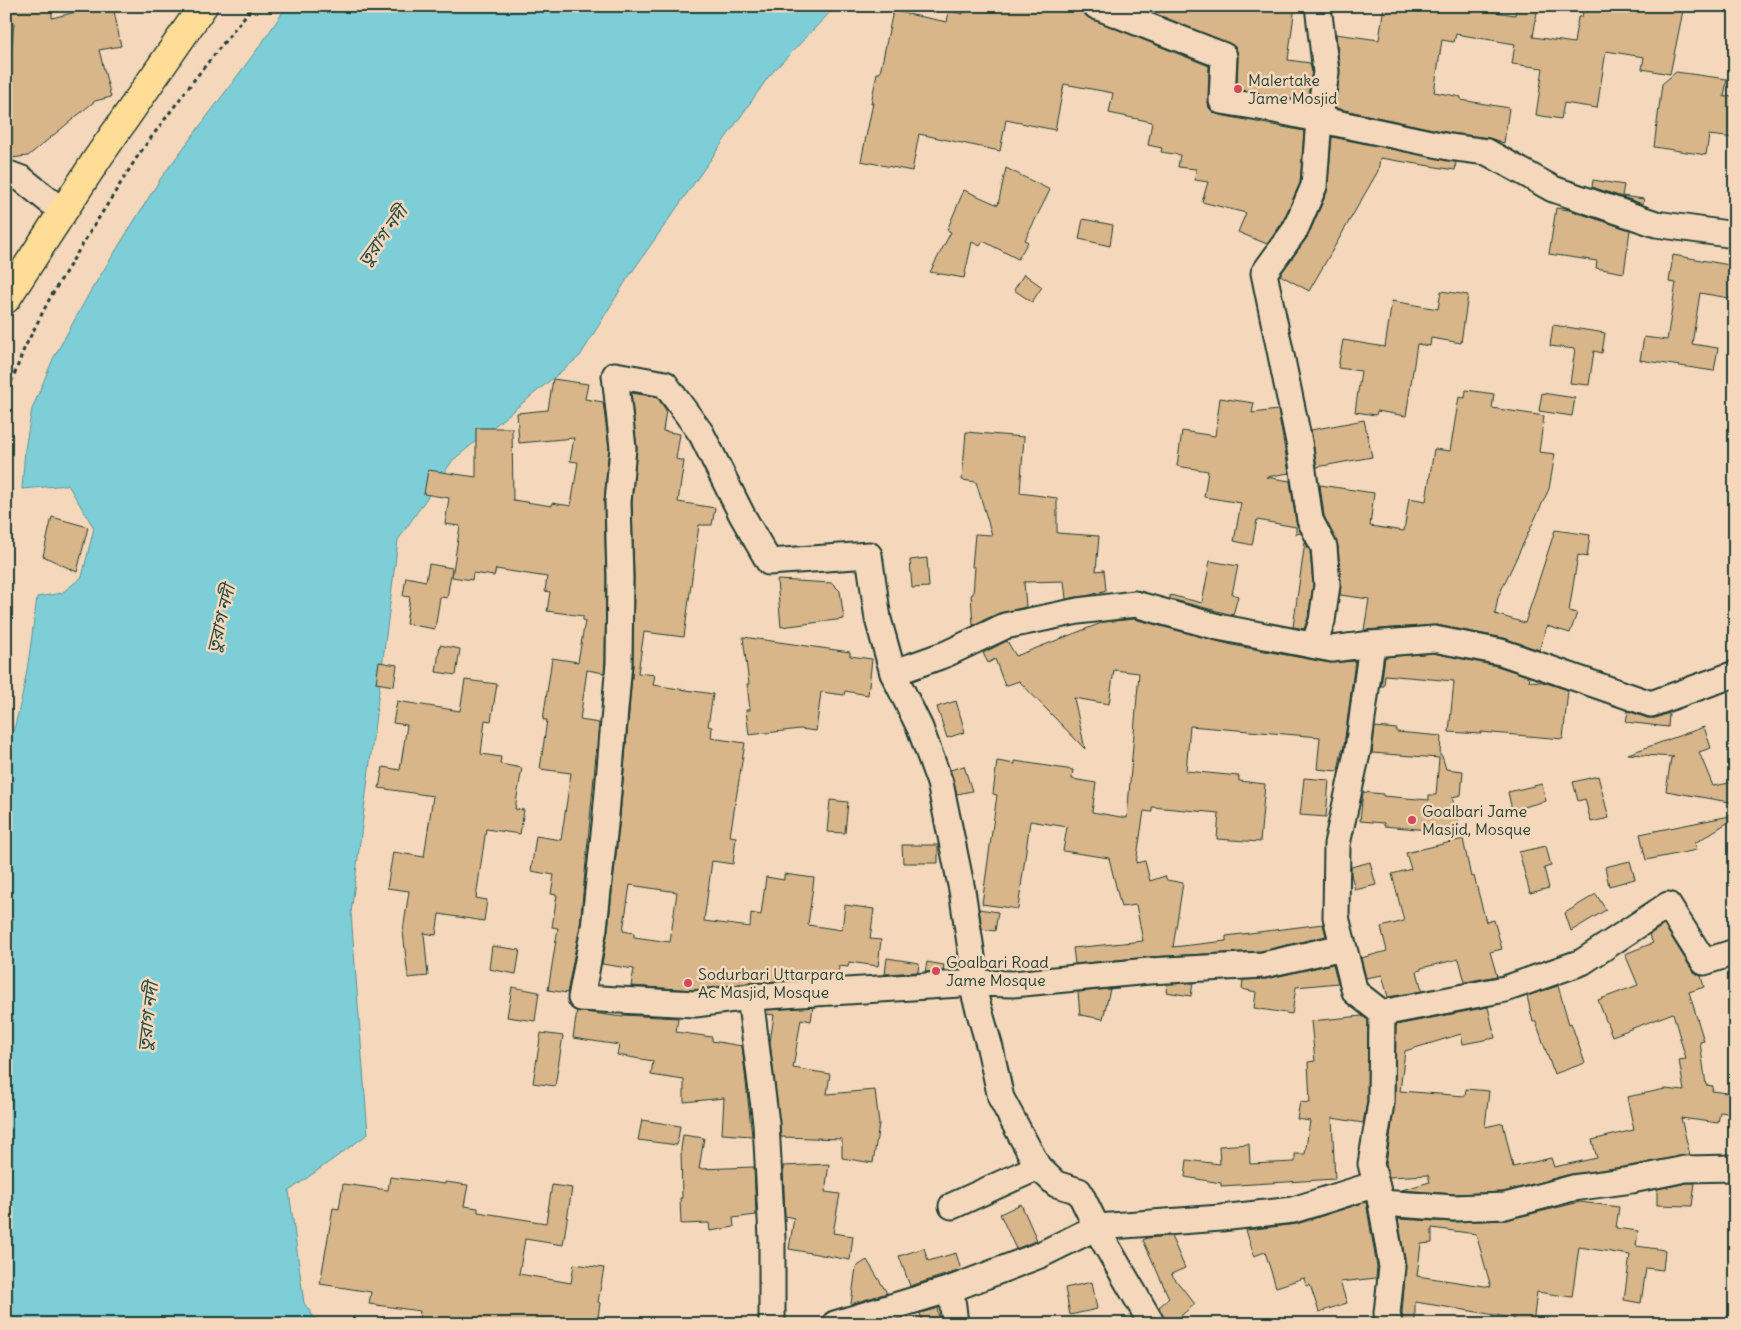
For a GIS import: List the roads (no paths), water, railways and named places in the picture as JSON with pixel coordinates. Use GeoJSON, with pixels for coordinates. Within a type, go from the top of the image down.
{"type":"FeatureCollection","features":[{"type":"Feature","properties":{"kind":"highway"},"geometry":{"type":"LineString","coordinates":[[6,299],[125,118],[203,6]]}},
{"type":"Feature","properties":{"kind":"street"},"geometry":{"type":"LineString","coordinates":[[1096,6],[1224,56],[1222,100],[1449,147],[1487,152],[1553,189],[1647,221],[1656,224],[1735,235]]}},
{"type":"Feature","properties":{"kind":"street"},"geometry":{"type":"LineString","coordinates":[[1314,645],[1322,621],[1327,585],[1324,547],[1310,520],[1299,442],[1264,273],[1295,230],[1314,186],[1319,119],[1326,72],[1318,6]]}},
{"type":"Feature","properties":{"kind":"street"},"geometry":{"type":"LineString","coordinates":[[6,173],[22,179],[63,212]]}},
{"type":"Feature","properties":{"kind":"street"},"geometry":{"type":"LineString","coordinates":[[1152,1324],[1131,1290],[1080,1191],[1056,1184],[1038,1167],[1001,1098],[990,1048],[975,996],[976,983],[962,890],[940,783],[920,728],[893,673],[878,620],[868,555],[769,562],[742,515],[700,433],[665,384],[616,375],[623,448],[618,502],[620,578],[619,664],[594,928],[581,998],[695,1004],[750,997],[976,983],[1013,984],[1149,971],[1263,966],[1343,947]]}},
{"type":"Feature","properties":{"kind":"street"},"geometry":{"type":"LineString","coordinates":[[893,673],[946,654],[1005,626],[1078,611],[1135,604],[1218,627],[1332,649],[1434,639],[1501,652],[1651,704],[1735,674]]}},
{"type":"Feature","properties":{"kind":"street"},"geometry":{"type":"LineString","coordinates":[[1372,644],[1358,749],[1337,844],[1336,917],[1355,992],[1382,1013],[1505,989],[1582,962],[1668,905],[1704,962],[1735,952]]}},
{"type":"Feature","properties":{"kind":"street"},"geometry":{"type":"LineString","coordinates":[[750,997],[766,1123],[772,1238],[772,1324]]}},
{"type":"Feature","properties":{"kind":"street"},"geometry":{"type":"LineString","coordinates":[[1382,1013],[1380,1103],[1371,1164],[1379,1193],[1392,1268],[1387,1313],[1389,1324]]}},
{"type":"Feature","properties":{"kind":"street"},"geometry":{"type":"LineString","coordinates":[[952,1206],[1038,1167]]}},
{"type":"Feature","properties":{"kind":"street"},"geometry":{"type":"LineString","coordinates":[[835,1324],[951,1289],[1040,1255],[1097,1227],[1221,1218],[1293,1210],[1379,1193],[1454,1208],[1505,1206],[1573,1188],[1632,1180],[1685,1169],[1735,1168]]}},
{"type":"Feature","properties":{"kind":"street"},"geometry":{"type":"LineString","coordinates":[[951,1289],[955,1324]]}},
{"type":"Feature","properties":{"kind":"water","name":"তুরাগ নদী"},"geometry":{"type":"Polygon","coordinates":[[[287,6],[836,6],[769,76],[627,279],[580,356],[453,460],[398,540],[351,913],[368,1134],[289,1191],[304,1303],[319,1324],[6,1324],[6,752],[22,695],[37,597],[62,593],[82,577],[94,528],[68,485],[22,489],[25,449],[32,409],[53,359],[90,292],[161,178],[262,43],[287,6]]]}},
{"type":"Feature","properties":{"kind":"place","name":"Malertake Jame Mosjid"},"geometry":{"type":"Point","coordinates":[1238,89]}},
{"type":"Feature","properties":{"kind":"place","name":"Goalbari Jame Masjid, Mosque"},"geometry":{"type":"Point","coordinates":[1412,820]}},
{"type":"Feature","properties":{"kind":"place","name":"Goalbari Road Jame Mosque"},"geometry":{"type":"Point","coordinates":[936,971]}},
{"type":"Feature","properties":{"kind":"place","name":"Sodurbari Uttarpara Ac Masjid, Mosque"},"geometry":{"type":"Point","coordinates":[688,983]}}]}
